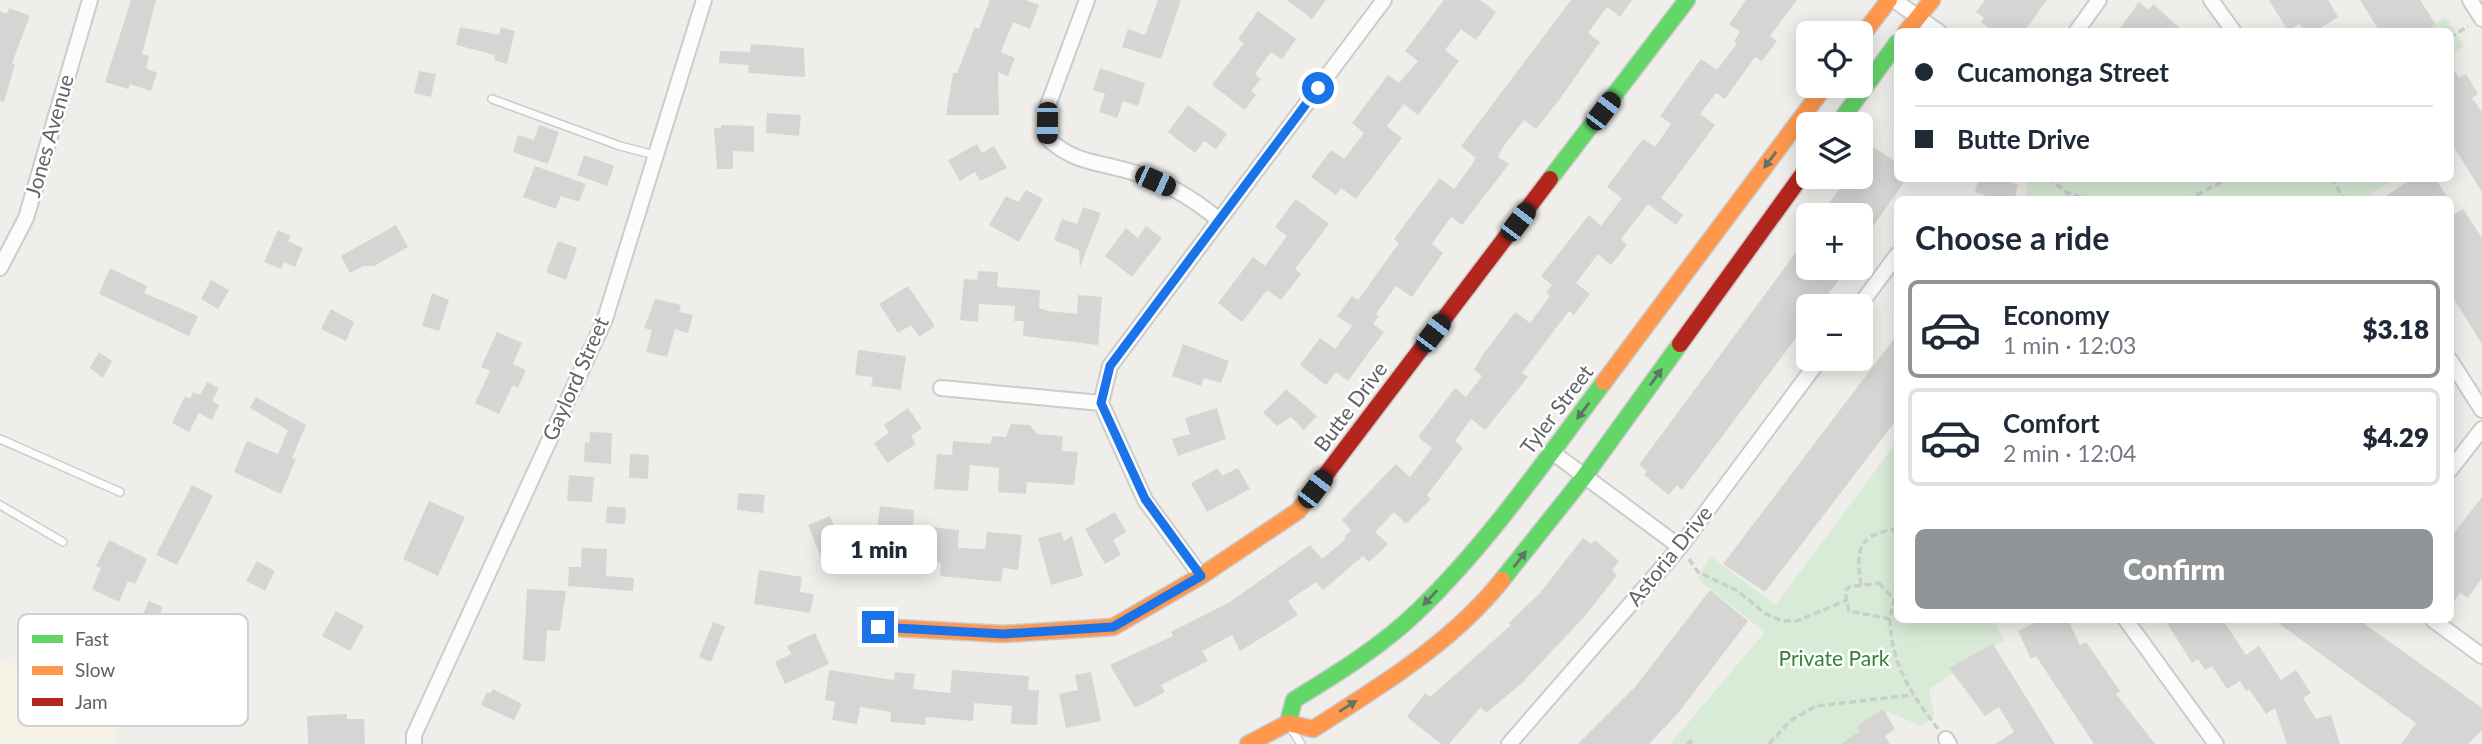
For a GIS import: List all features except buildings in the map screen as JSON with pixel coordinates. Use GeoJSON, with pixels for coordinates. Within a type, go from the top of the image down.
{"type":"FeatureCollection","features":[{"type":"Feature","properties":{"kind":"main road","name":"Butte Drive"},"geometry":{"type":"LineString","coordinates":[[878,627],[1003,634],[1113,627],[1201,576],[1298,511],[1687,0]]}},
{"type":"Feature","properties":{"kind":"main road"},"geometry":{"type":"LineString","coordinates":[[1873,23],[1892,0]]}},
{"type":"Feature","properties":{"kind":"main road"},"geometry":{"type":"LineString","coordinates":[[1909,28],[1932,0]]}},
{"type":"Feature","properties":{"kind":"main road"},"geometry":{"type":"LineString","coordinates":[[1847,112],[1894,47]]}},
{"type":"Feature","properties":{"kind":"main road","name":"Tyler Street"},"geometry":{"type":"LineString","coordinates":[[1288,723],[1294,700],[1362,658],[1419,610],[1472,552],[1552,452],[1816,98]]}},
{"type":"Feature","properties":{"kind":"main road"},"geometry":{"type":"LineString","coordinates":[[1248,744],[1288,723],[1313,729],[1390,680],[1441,642],[1496,588],[1584,477],[1796,184]]}},
{"type":"Feature","properties":{"kind":"street","name":"Jones Avenue"},"geometry":{"type":"LineString","coordinates":[[0,268],[26,218],[90,0]]}},
{"type":"Feature","properties":{"kind":"street","name":"Gaylord Street"},"geometry":{"type":"LineString","coordinates":[[414,744],[415,735],[454,644],[605,319],[704,0]]}},
{"type":"Feature","properties":{"kind":"street"},"geometry":{"type":"LineString","coordinates":[[1087,0],[1047,108],[1047,138],[1065,155],[1137,173],[1174,189],[1219,220]]}},
{"type":"Feature","properties":{"kind":"street"},"geometry":{"type":"LineString","coordinates":[[1201,576],[1145,499],[1101,403],[1110,366],[1384,0]]}},
{"type":"Feature","properties":{"kind":"street"},"geometry":{"type":"LineString","coordinates":[[1892,0],[1933,28]]}},
{"type":"Feature","properties":{"kind":"street"},"geometry":{"type":"LineString","coordinates":[[2079,28],[2099,0]]}},
{"type":"Feature","properties":{"kind":"street"},"geometry":{"type":"LineString","coordinates":[[2211,0],[2231,28]]}},
{"type":"Feature","properties":{"kind":"street"},"geometry":{"type":"LineString","coordinates":[[2470,0],[2482,18]]}},
{"type":"Feature","properties":{"kind":"street"},"geometry":{"type":"LineString","coordinates":[[1868,294],[1894,259]]}},
{"type":"Feature","properties":{"kind":"street"},"geometry":{"type":"LineString","coordinates":[[2454,366],[2482,410]]}},
{"type":"Feature","properties":{"kind":"street","name":"Astoria Drive"},"geometry":{"type":"LineString","coordinates":[[1509,744],[1680,547],[1811,371]]}},
{"type":"Feature","properties":{"kind":"street"},"geometry":{"type":"LineString","coordinates":[[941,388],[1101,403]]}},
{"type":"Feature","properties":{"kind":"street"},"geometry":{"type":"LineString","coordinates":[[2454,465],[2482,429]]}},
{"type":"Feature","properties":{"kind":"street"},"geometry":{"type":"LineString","coordinates":[[1552,452],[1680,547]]}},
{"type":"Feature","properties":{"kind":"street"},"geometry":{"type":"LineString","coordinates":[[2128,623],[2216,744]]}},
{"type":"Feature","properties":{"kind":"street"},"geometry":{"type":"LineString","coordinates":[[2436,623],[2482,656]]}},
{"type":"Feature","properties":{"kind":"lane"},"geometry":{"type":"LineString","coordinates":[[492,99],[620,146],[656,155]]}},
{"type":"Feature","properties":{"kind":"lane"},"geometry":{"type":"LineString","coordinates":[[0,439],[120,492]]}},
{"type":"Feature","properties":{"kind":"lane"},"geometry":{"type":"LineString","coordinates":[[0,505],[63,542]]}},
{"type":"Feature","properties":{"kind":"lane"},"geometry":{"type":"LineString","coordinates":[[1288,723],[1301,744]]}},
{"type":"Feature","properties":{"kind":"path"},"geometry":{"type":"LineString","coordinates":[[2454,36],[2482,18]]}},
{"type":"Feature","properties":{"kind":"path"},"geometry":{"type":"LineString","coordinates":[[2053,182],[2068,193],[2077,196]]}},
{"type":"Feature","properties":{"kind":"path"},"geometry":{"type":"LineString","coordinates":[[2195,196],[2221,182]]}},
{"type":"Feature","properties":{"kind":"path"},"geometry":{"type":"LineString","coordinates":[[1861,585],[1858,561],[1860,548],[1866,539],[1878,532],[1894,529]]}},
{"type":"Feature","properties":{"kind":"path"},"geometry":{"type":"LineString","coordinates":[[1680,547],[1698,572],[1738,591],[1766,614],[1782,621],[1797,621],[1847,600]]}},
{"type":"Feature","properties":{"kind":"path"},"geometry":{"type":"LineString","coordinates":[[1889,619],[1849,611],[1846,591],[1849,587],[1879,583],[1894,599],[1889,619],[1896,663],[1912,695],[1947,741]]}},
{"type":"Feature","properties":{"kind":"path"},"geometry":{"type":"LineString","coordinates":[[1769,744],[1796,716],[1816,706],[1912,695]]}},
{"type":"Feature","properties":{"kind":"path"},"geometry":{"type":"LineString","coordinates":[[1687,744],[1690,741],[1695,744]]}},
{"type":"Feature","properties":{"kind":"shaded area"},"geometry":{"type":"Polygon","coordinates":[[[0,657],[18,665],[18,726],[119,726],[112,744],[0,744],[0,657]]]}},
{"type":"Feature","properties":{"kind":"green space"},"geometry":{"type":"Polygon","coordinates":[[[2446,17],[2453,28],[2429,28],[2446,17]]]}},
{"type":"Feature","properties":{"kind":"green space"},"geometry":{"type":"Polygon","coordinates":[[[2454,30],[2464,46],[2454,54],[2454,30]]]}},
{"type":"Feature","properties":{"kind":"green space"},"geometry":{"type":"Polygon","coordinates":[[[2027,182],[2390,182],[2367,196],[2027,196],[2027,182]]]}},
{"type":"Feature","properties":{"kind":"green space","name":"Private Park"},"geometry":{"type":"Polygon","coordinates":[[[1894,445],[1894,623],[1994,623],[2005,640],[1929,689],[1934,716],[1922,726],[1888,712],[1840,744],[1670,744],[1765,632],[1697,579],[1710,556],[1776,605],[1894,445]]]}},
{"type":"Feature","properties":{"kind":"traffic: fast"},"geometry":{"type":"LineString","coordinates":[[1550,179],[1687,0]]}},
{"type":"Feature","properties":{"kind":"traffic: fast"},"geometry":{"type":"LineString","coordinates":[[1847,112],[1894,47]]}},
{"type":"Feature","properties":{"kind":"traffic: fast"},"geometry":{"type":"LineString","coordinates":[[1502,580],[1584,477],[1680,344]]}},
{"type":"Feature","properties":{"kind":"traffic: fast"},"geometry":{"type":"LineString","coordinates":[[1288,723],[1294,700],[1375,647],[1445,584],[1516,499],[1604,382]]}},
{"type":"Feature","properties":{"kind":"traffic: slow"},"geometry":{"type":"LineString","coordinates":[[1873,21],[1889,0]]}},
{"type":"Feature","properties":{"kind":"traffic: slow"},"geometry":{"type":"LineString","coordinates":[[1909,28],[1932,0]]}},
{"type":"Feature","properties":{"kind":"traffic: slow"},"geometry":{"type":"LineString","coordinates":[[1604,382],[1816,98]]}},
{"type":"Feature","properties":{"kind":"traffic: slow"},"geometry":{"type":"LineString","coordinates":[[878,627],[1003,634],[1113,627],[1201,576],[1298,511],[1314,490]]}},
{"type":"Feature","properties":{"kind":"traffic: slow"},"geometry":{"type":"LineString","coordinates":[[1248,744],[1288,723],[1313,729],[1414,662],[1461,624],[1502,580]]}},
{"type":"Feature","properties":{"kind":"traffic: jam"},"geometry":{"type":"LineString","coordinates":[[1314,490],[1550,179]]}},
{"type":"Feature","properties":{"kind":"traffic: jam"},"geometry":{"type":"LineString","coordinates":[[1680,344],[1796,184]]}},
{"type":"Feature","properties":{"kind":"route"},"geometry":{"type":"LineString","coordinates":[[878,627],[1003,634],[1113,627],[1201,576],[1145,499],[1101,403],[1110,366],[1318,88]]}}]}
